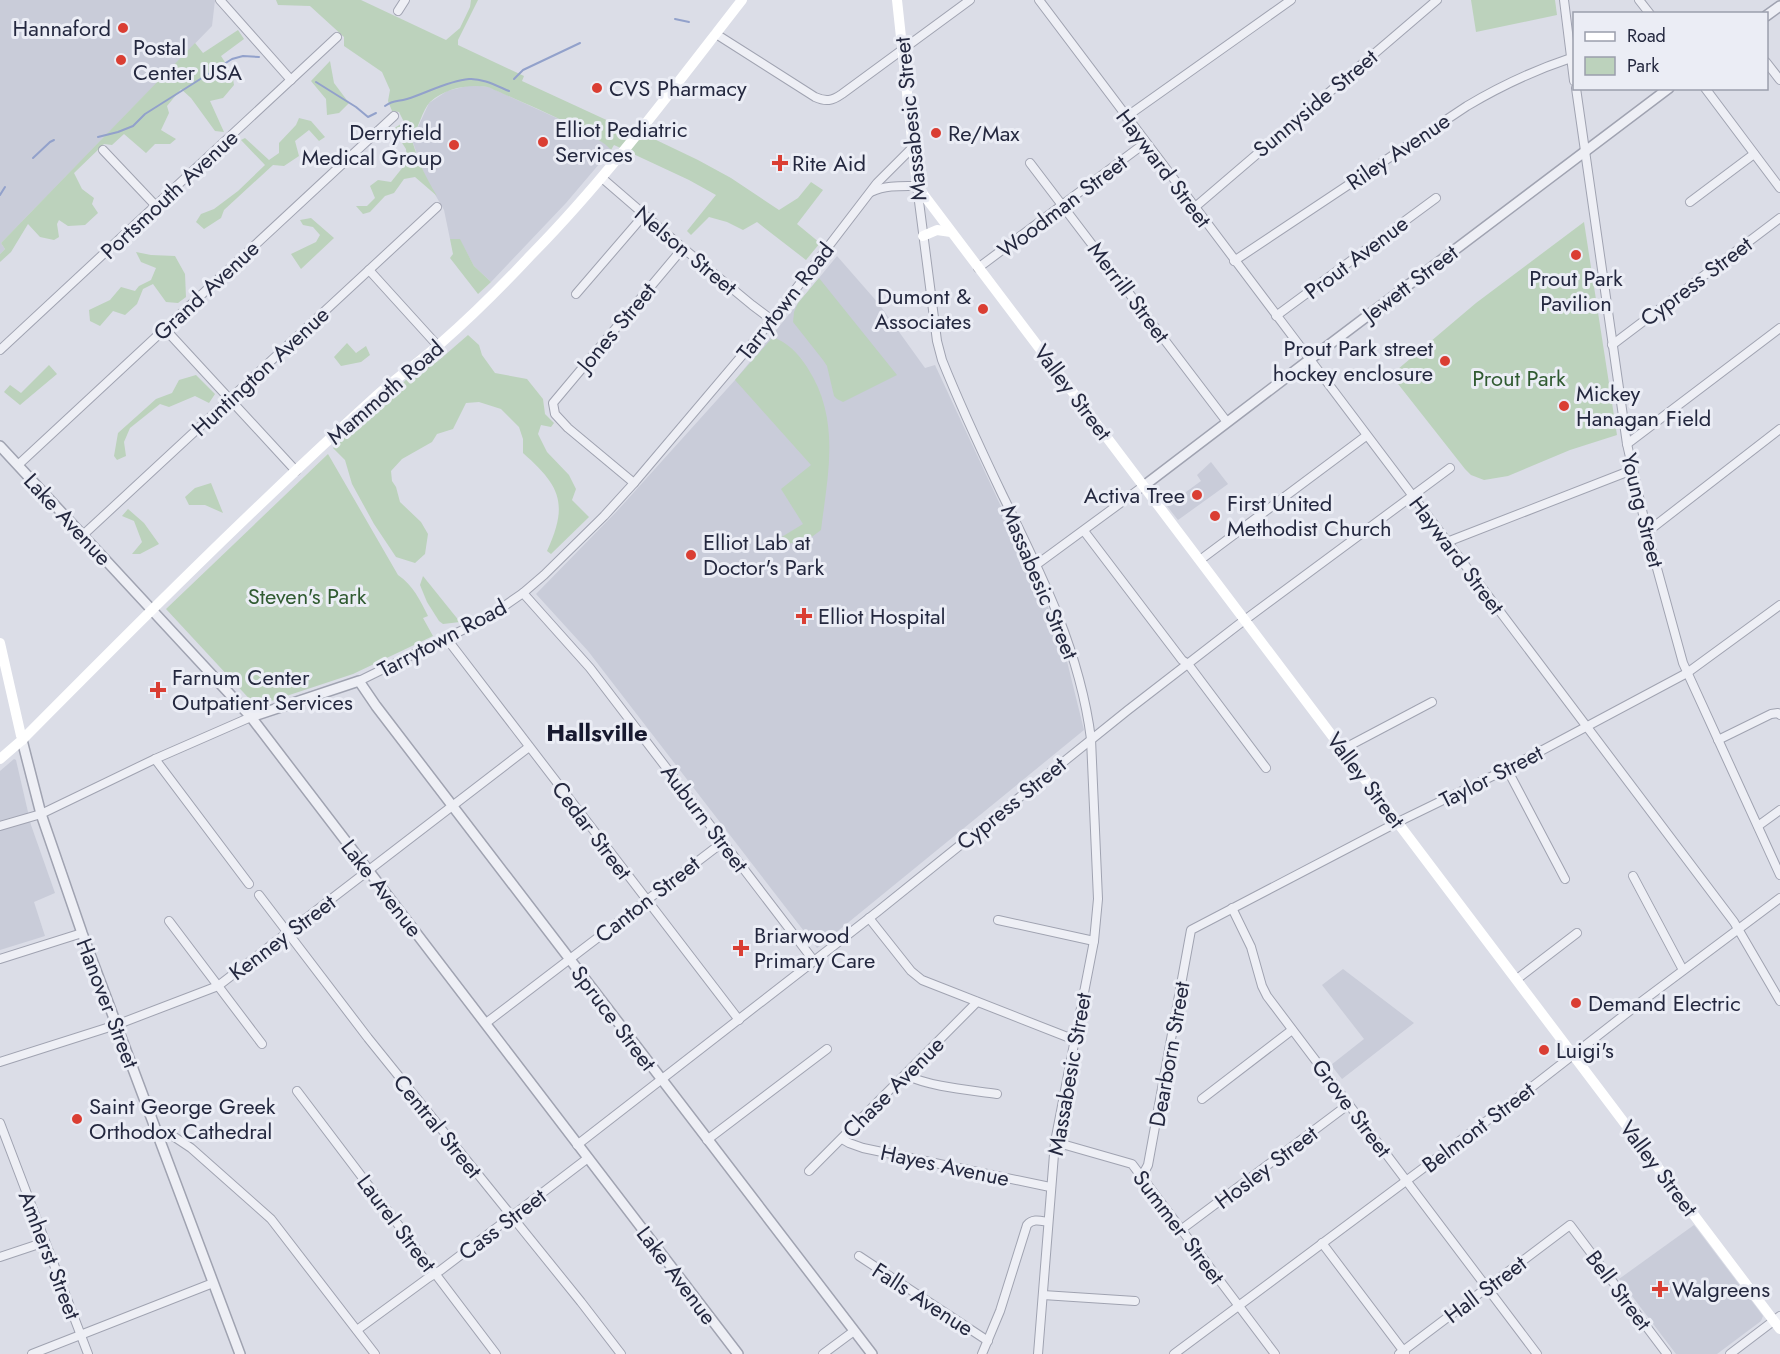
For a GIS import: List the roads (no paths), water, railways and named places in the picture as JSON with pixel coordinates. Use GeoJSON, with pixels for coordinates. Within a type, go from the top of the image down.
{"type":"FeatureCollection","features":[{"type":"Feature","properties":{"kind":"main road","name":"Mammoth Road"},"geometry":{"type":"LineString","coordinates":[[0,759],[296,471],[373,398],[466,321],[531,255],[602,178],[742,0]]}},
{"type":"Feature","properties":{"kind":"main road","name":"Massabesic Street"},"geometry":{"type":"LineString","coordinates":[[897,0],[917,186]]}},
{"type":"Feature","properties":{"kind":"main road","name":"Valley Street"},"geometry":{"type":"LineString","coordinates":[[917,186],[1778,1322]]}},
{"type":"Feature","properties":{"kind":"main road"},"geometry":{"type":"LineString","coordinates":[[923,236],[937,230],[951,232]]}},
{"type":"Feature","properties":{"kind":"main road","name":"Hanover Street"},"geometry":{"type":"LineString","coordinates":[[0,644],[22,740]]}},
{"type":"Feature","properties":{"kind":"street"},"geometry":{"type":"LineString","coordinates":[[220,0],[291,80]]}},
{"type":"Feature","properties":{"kind":"street"},"geometry":{"type":"LineString","coordinates":[[398,11],[405,0]]}},
{"type":"Feature","properties":{"kind":"street"},"geometry":{"type":"LineString","coordinates":[[716,34],[815,97],[824,101],[834,100],[970,0]]}},
{"type":"Feature","properties":{"kind":"street","name":"Hayward Street"},"geometry":{"type":"LineString","coordinates":[[1039,0],[1739,929],[1780,1001]]}},
{"type":"Feature","properties":{"kind":"street"},"geometry":{"type":"LineString","coordinates":[[1126,117],[1291,0]]}},
{"type":"Feature","properties":{"kind":"street","name":"Sunnyside Street"},"geometry":{"type":"LineString","coordinates":[[1194,208],[1437,0]]}},
{"type":"Feature","properties":{"kind":"street"},"geometry":{"type":"LineString","coordinates":[[1564,0],[1573,70]]}},
{"type":"Feature","properties":{"kind":"street"},"geometry":{"type":"LineString","coordinates":[[1639,0],[1648,12]]}},
{"type":"Feature","properties":{"kind":"street"},"geometry":{"type":"LineString","coordinates":[[1768,15],[1780,6]]}},
{"type":"Feature","properties":{"kind":"street","name":"Portsmouth Avenue"},"geometry":{"type":"LineString","coordinates":[[0,350],[337,37]]}},
{"type":"Feature","properties":{"kind":"street","name":"Riley Avenue"},"geometry":{"type":"LineString","coordinates":[[1234,261],[1467,106],[1498,89],[1571,58]]}},
{"type":"Feature","properties":{"kind":"street"},"geometry":{"type":"LineString","coordinates":[[1768,63],[1780,80]]}},
{"type":"Feature","properties":{"kind":"street","name":"Young Street"},"geometry":{"type":"LineString","coordinates":[[1576,90],[1627,444],[1647,532],[1683,663],[1780,875]]}},
{"type":"Feature","properties":{"kind":"street","name":"Jewett Street"},"geometry":{"type":"LineString","coordinates":[[1036,565],[1144,486],[1666,90]]}},
{"type":"Feature","properties":{"kind":"street"},"geometry":{"type":"LineString","coordinates":[[1706,90],[1780,188]]}},
{"type":"Feature","properties":{"kind":"street","name":"Grand Avenue"},"geometry":{"type":"LineString","coordinates":[[18,465],[394,116]]}},
{"type":"Feature","properties":{"kind":"street","name":"Woodman Street"},"geometry":{"type":"LineString","coordinates":[[978,268],[1145,143]]}},
{"type":"Feature","properties":{"kind":"street","name":"Tarrytown Road"},"geometry":{"type":"LineString","coordinates":[[0,826],[41,814],[155,759],[251,717],[359,681],[487,618],[523,593],[604,516],[634,483],[772,320],[877,183],[913,147]]}},
{"type":"Feature","properties":{"kind":"street"},"geometry":{"type":"LineString","coordinates":[[104,150],[156,206]]}},
{"type":"Feature","properties":{"kind":"street"},"geometry":{"type":"LineString","coordinates":[[1690,201],[1754,154]]}},
{"type":"Feature","properties":{"kind":"street","name":"Merrill Street"},"geometry":{"type":"LineString","coordinates":[[1030,163],[1227,422]]}},
{"type":"Feature","properties":{"kind":"street","name":"Nelson Street"},"geometry":{"type":"LineString","coordinates":[[602,178],[772,320]]}},
{"type":"Feature","properties":{"kind":"street"},"geometry":{"type":"LineString","coordinates":[[871,192],[891,186],[917,186]]}},
{"type":"Feature","properties":{"kind":"street","name":"Massabesic Street"},"geometry":{"type":"LineString","coordinates":[[917,186],[937,341],[942,360],[994,478],[1057,611],[1073,654],[1085,700],[1091,739],[1098,899],[1094,941],[1055,1142],[1038,1354]]}},
{"type":"Feature","properties":{"kind":"street","name":"Prout Avenue"},"geometry":{"type":"LineString","coordinates":[[1276,316],[1436,198]]}},
{"type":"Feature","properties":{"kind":"street","name":"Huntington Avenue"},"geometry":{"type":"LineString","coordinates":[[83,535],[437,207]]}},
{"type":"Feature","properties":{"kind":"street"},"geometry":{"type":"LineString","coordinates":[[576,294],[644,215]]}},
{"type":"Feature","properties":{"kind":"street","name":"Cypress Street"},"geometry":{"type":"LineString","coordinates":[[1612,345],[1780,218]]}},
{"type":"Feature","properties":{"kind":"street","name":"Jones Street"},"geometry":{"type":"LineString","coordinates":[[634,483],[568,428],[553,409],[553,403],[683,248]]}},
{"type":"Feature","properties":{"kind":"street"},"geometry":{"type":"LineString","coordinates":[[369,270],[438,346]]}},
{"type":"Feature","properties":{"kind":"street"},"geometry":{"type":"LineString","coordinates":[[1627,444],[1780,328]]}},
{"type":"Feature","properties":{"kind":"street"},"geometry":{"type":"LineString","coordinates":[[165,329],[296,471]]}},
{"type":"Feature","properties":{"kind":"street"},"geometry":{"type":"LineString","coordinates":[[1647,532],[1780,429]]}},
{"type":"Feature","properties":{"kind":"street"},"geometry":{"type":"LineString","coordinates":[[1200,560],[1366,436]]}},
{"type":"Feature","properties":{"kind":"street","name":"Lake Avenue"},"geometry":{"type":"LineString","coordinates":[[0,446],[251,717],[738,1354]]}},
{"type":"Feature","properties":{"kind":"street","name":"Cypress Street"},"geometry":{"type":"LineString","coordinates":[[577,1144],[869,918],[1091,739],[1245,620],[1450,468]]}},
{"type":"Feature","properties":{"kind":"street"},"geometry":{"type":"LineString","coordinates":[[1447,542],[1632,470]]}},
{"type":"Feature","properties":{"kind":"street"},"geometry":{"type":"LineString","coordinates":[[1084,531],[1266,768]]}},
{"type":"Feature","properties":{"kind":"street","name":"Auburn Street"},"geometry":{"type":"LineString","coordinates":[[523,593],[590,668],[814,961]]}},
{"type":"Feature","properties":{"kind":"street","name":"Taylor Street"},"geometry":{"type":"LineString","coordinates":[[1191,930],[1688,673],[1780,605]]}},
{"type":"Feature","properties":{"kind":"street","name":"Cedar Street"},"geometry":{"type":"LineString","coordinates":[[447,639],[738,1020]]}},
{"type":"Feature","properties":{"kind":"street","name":"Spruce Street"},"geometry":{"type":"LineString","coordinates":[[359,681],[872,1354]]}},
{"type":"Feature","properties":{"kind":"street"},"geometry":{"type":"LineString","coordinates":[[1343,749],[1432,702]]}},
{"type":"Feature","properties":{"kind":"street"},"geometry":{"type":"LineString","coordinates":[[1718,740],[1771,714],[1780,715]]}},
{"type":"Feature","properties":{"kind":"street","name":"Hanover Street"},"geometry":{"type":"LineString","coordinates":[[22,740],[41,814],[82,933],[240,1354]]}},
{"type":"Feature","properties":{"kind":"street","name":"Kenney Street"},"geometry":{"type":"LineString","coordinates":[[0,1062],[116,1025],[218,986],[529,747]]}},
{"type":"Feature","properties":{"kind":"street"},"geometry":{"type":"LineString","coordinates":[[155,759],[249,884]]}},
{"type":"Feature","properties":{"kind":"street"},"geometry":{"type":"LineString","coordinates":[[1507,768],[1565,879]]}},
{"type":"Feature","properties":{"kind":"street"},"geometry":{"type":"LineString","coordinates":[[1758,826],[1780,810]]}},
{"type":"Feature","properties":{"kind":"street","name":"Canton Street"},"geometry":{"type":"LineString","coordinates":[[486,1023],[723,842]]}},
{"type":"Feature","properties":{"kind":"street"},"geometry":{"type":"LineString","coordinates":[[1633,876],[1683,970]]}},
{"type":"Feature","properties":{"kind":"street","name":"Central Street"},"geometry":{"type":"LineString","coordinates":[[259,896],[368,1038],[621,1354]]}},
{"type":"Feature","properties":{"kind":"street","name":"Belmont Street"},"geometry":{"type":"LineString","coordinates":[[1174,1354],[1529,1090],[1780,898]]}},
{"type":"Feature","properties":{"kind":"street","name":"Grove Street"},"geometry":{"type":"LineString","coordinates":[[1232,908],[1255,957],[1264,991],[1537,1354]]}},
{"type":"Feature","properties":{"kind":"street"},"geometry":{"type":"LineString","coordinates":[[869,918],[917,976],[927,983],[1075,1040]]}},
{"type":"Feature","properties":{"kind":"street"},"geometry":{"type":"LineString","coordinates":[[998,920],[1094,941]]}},
{"type":"Feature","properties":{"kind":"street"},"geometry":{"type":"LineString","coordinates":[[169,921],[262,1044]]}},
{"type":"Feature","properties":{"kind":"street","name":"Dearborn Street"},"geometry":{"type":"LineString","coordinates":[[1142,1176],[1149,1163],[1191,930]]}},
{"type":"Feature","properties":{"kind":"street"},"geometry":{"type":"LineString","coordinates":[[0,959],[82,933]]}},
{"type":"Feature","properties":{"kind":"street"},"geometry":{"type":"LineString","coordinates":[[1517,979],[1577,933]]}},
{"type":"Feature","properties":{"kind":"street","name":"Chase Avenue"},"geometry":{"type":"LineString","coordinates":[[809,1171],[976,1002]]}},
{"type":"Feature","properties":{"kind":"street"},"geometry":{"type":"LineString","coordinates":[[1202,1099],[1293,1030]]}},
{"type":"Feature","properties":{"kind":"street"},"geometry":{"type":"LineString","coordinates":[[707,1140],[827,1049]]}},
{"type":"Feature","properties":{"kind":"street"},"geometry":{"type":"LineString","coordinates":[[906,1075],[930,1083],[997,1094]]}},
{"type":"Feature","properties":{"kind":"street","name":"Laurel Street"},"geometry":{"type":"LineString","coordinates":[[297,1091],[496,1354]]}},
{"type":"Feature","properties":{"kind":"street","name":"Hosley Street"},"geometry":{"type":"LineString","coordinates":[[1182,1229],[1349,1104]]}},
{"type":"Feature","properties":{"kind":"street","name":"Amherst Street"},"geometry":{"type":"LineString","coordinates":[[0,1123],[88,1354]]}},
{"type":"Feature","properties":{"kind":"street"},"geometry":{"type":"LineString","coordinates":[[157,1132],[170,1134],[191,1148],[271,1219],[375,1354]]}},
{"type":"Feature","properties":{"kind":"street","name":"Hayes Avenue"},"geometry":{"type":"LineString","coordinates":[[842,1139],[863,1148],[1050,1187]]}},
{"type":"Feature","properties":{"kind":"street","name":"Summer Street"},"geometry":{"type":"LineString","coordinates":[[1055,1142],[1132,1164],[1275,1354]]}},
{"type":"Feature","properties":{"kind":"street","name":"Cass Street"},"geometry":{"type":"LineString","coordinates":[[357,1330],[512,1217],[588,1158]]}},
{"type":"Feature","properties":{"kind":"street"},"geometry":{"type":"LineString","coordinates":[[982,1354],[1006,1293],[1027,1224],[1034,1220],[1048,1222]]}},
{"type":"Feature","properties":{"kind":"street","name":"Hall Street"},"geometry":{"type":"LineString","coordinates":[[1403,1353],[1570,1225]]}},
{"type":"Feature","properties":{"kind":"street","name":"Bell Street"},"geometry":{"type":"LineString","coordinates":[[1570,1225],[1667,1354]]}},
{"type":"Feature","properties":{"kind":"street"},"geometry":{"type":"LineString","coordinates":[[0,1257],[45,1242]]}},
{"type":"Feature","properties":{"kind":"street"},"geometry":{"type":"LineString","coordinates":[[1322,1243],[1403,1353]]}},
{"type":"Feature","properties":{"kind":"street","name":"Falls Avenue"},"geometry":{"type":"LineString","coordinates":[[859,1256],[988,1341]]}},
{"type":"Feature","properties":{"kind":"street"},"geometry":{"type":"LineString","coordinates":[[32,1354],[213,1283]]}},
{"type":"Feature","properties":{"kind":"street"},"geometry":{"type":"LineString","coordinates":[[1043,1295],[1135,1301]]}},
{"type":"Feature","properties":{"kind":"street"},"geometry":{"type":"LineString","coordinates":[[1730,1354],[1778,1322]]}},
{"type":"Feature","properties":{"kind":"street"},"geometry":{"type":"LineString","coordinates":[[823,1354],[854,1331]]}},
{"type":"Feature","properties":{"kind":"waterway"},"geometry":{"type":"LineString","coordinates":[[675,19],[689,22]]}},
{"type":"Feature","properties":{"kind":"waterway"},"geometry":{"type":"LineString","coordinates":[[514,79],[523,70],[580,43]]}},
{"type":"Feature","properties":{"kind":"waterway"},"geometry":{"type":"LineString","coordinates":[[98,137],[133,126],[145,114],[232,59],[243,56],[259,57]]}},
{"type":"Feature","properties":{"kind":"waterway"},"geometry":{"type":"LineString","coordinates":[[385,106],[469,79],[484,81],[509,91]]}},
{"type":"Feature","properties":{"kind":"waterway"},"geometry":{"type":"LineString","coordinates":[[316,82],[368,117],[376,113]]}},
{"type":"Feature","properties":{"kind":"waterway"},"geometry":{"type":"LineString","coordinates":[[33,158],[54,140]]}},
{"type":"Feature","properties":{"kind":"waterway"},"geometry":{"type":"LineString","coordinates":[[0,195],[5,187]]}},
{"type":"Feature","properties":{"kind":"place","name":"Hannaford"},"geometry":{"type":"Point","coordinates":[123,28]}},
{"type":"Feature","properties":{"kind":"place","name":"Postal Center USA"},"geometry":{"type":"Point","coordinates":[121,60]}},
{"type":"Feature","properties":{"kind":"place","name":"CVS Pharmacy"},"geometry":{"type":"Point","coordinates":[597,88]}},
{"type":"Feature","properties":{"kind":"place","name":"Re/Max"},"geometry":{"type":"Point","coordinates":[936,133]}},
{"type":"Feature","properties":{"kind":"place","name":"Elliot Pediatric Services"},"geometry":{"type":"Point","coordinates":[543,142]}},
{"type":"Feature","properties":{"kind":"place","name":"Derryfield Medical Group"},"geometry":{"type":"Point","coordinates":[454,145]}},
{"type":"Feature","properties":{"kind":"place","name":"Rite Aid"},"geometry":{"type":"Point","coordinates":[780,163]}},
{"type":"Feature","properties":{"kind":"place","name":"Prout Park Pavilion"},"geometry":{"type":"Point","coordinates":[1576,255]}},
{"type":"Feature","properties":{"kind":"place","name":"Dumont & Associates"},"geometry":{"type":"Point","coordinates":[983,309]}},
{"type":"Feature","properties":{"kind":"place","name":"Prout Park street hockey enclosure"},"geometry":{"type":"Point","coordinates":[1445,361]}},
{"type":"Feature","properties":{"kind":"place","name":"Mickey Hanagan Field"},"geometry":{"type":"Point","coordinates":[1564,406]}},
{"type":"Feature","properties":{"kind":"place","name":"Activa Tree"},"geometry":{"type":"Point","coordinates":[1197,495]}},
{"type":"Feature","properties":{"kind":"place","name":"First United Methodist Church"},"geometry":{"type":"Point","coordinates":[1215,516]}},
{"type":"Feature","properties":{"kind":"place","name":"Elliot Lab at Doctor's Park"},"geometry":{"type":"Point","coordinates":[691,555]}},
{"type":"Feature","properties":{"kind":"place","name":"Elliot Hospital"},"geometry":{"type":"Point","coordinates":[804,616]}},
{"type":"Feature","properties":{"kind":"place","name":"Farnum Center Outpatient Services"},"geometry":{"type":"Point","coordinates":[158,690]}},
{"type":"Feature","properties":{"kind":"place","name":"Briarwood Primary Care"},"geometry":{"type":"Point","coordinates":[741,948]}},
{"type":"Feature","properties":{"kind":"place","name":"Demand Electric"},"geometry":{"type":"Point","coordinates":[1576,1003]}},
{"type":"Feature","properties":{"kind":"place","name":"Luigi's"},"geometry":{"type":"Point","coordinates":[1544,1050]}},
{"type":"Feature","properties":{"kind":"place","name":"Saint George Greek Orthodox Cathedral"},"geometry":{"type":"Point","coordinates":[77,1119]}},
{"type":"Feature","properties":{"kind":"place","name":"Walgreens"},"geometry":{"type":"Point","coordinates":[1660,1289]}},
{"type":"Feature","properties":{"kind":"district","name":"Hallsville"},"geometry":{"type":"Point","coordinates":[597,733]}},
{"type":"Feature","properties":{"kind":"park label","name":"Prout Park"},"geometry":{"type":"Point","coordinates":[1519,378]}},
{"type":"Feature","properties":{"kind":"park label","name":"Steven's Park"},"geometry":{"type":"Point","coordinates":[307,596]}}]}
